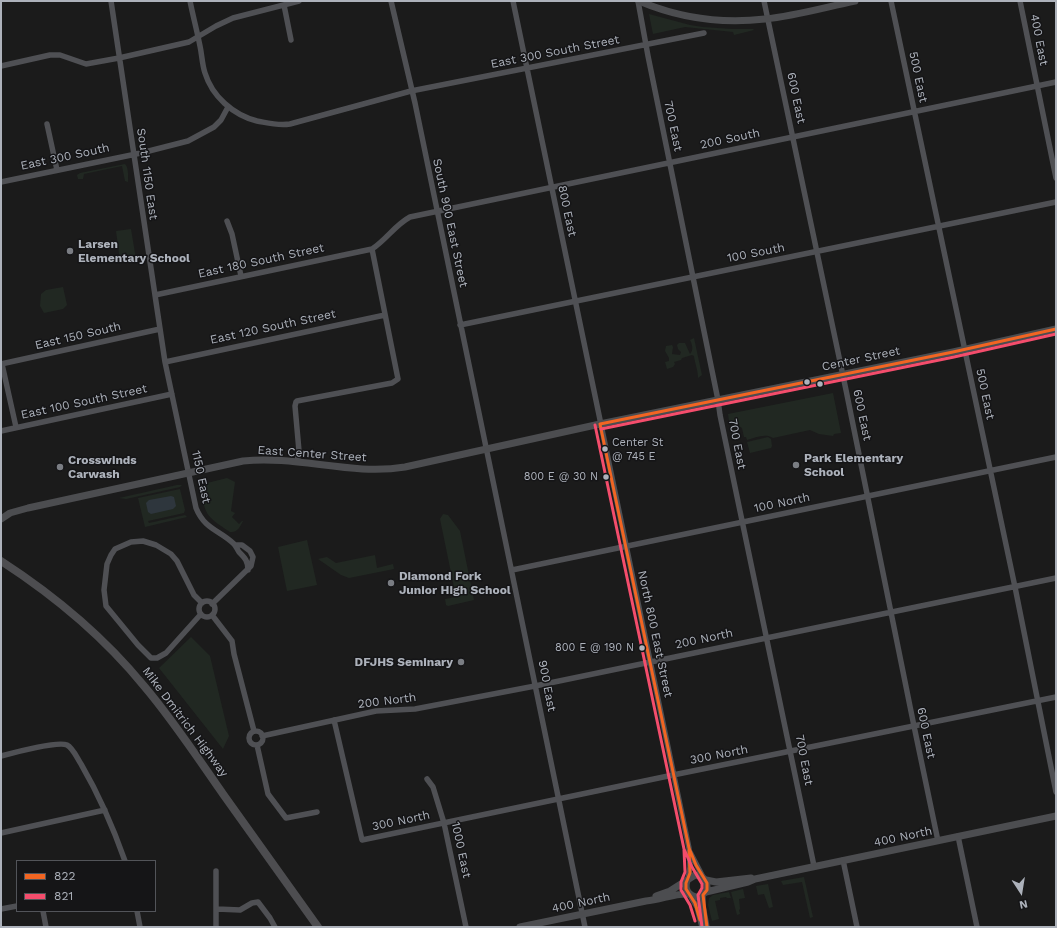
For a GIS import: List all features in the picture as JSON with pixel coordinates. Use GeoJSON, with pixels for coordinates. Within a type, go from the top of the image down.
{"type":"FeatureCollection","features":[{"type":"Feature","properties":{"kind":"highway","name":"Mike Dmitrich Highway"},"geometry":{"type":"LineString","coordinates":[[1,561],[41,588],[79,619],[116,655],[143,685],[174,724],[318,927]]}},
{"type":"Feature","properties":{"kind":"main road"},"geometry":{"type":"LineString","coordinates":[[639,1],[668,11],[701,19],[737,21],[767,19],[855,1]]}},
{"type":"Feature","properties":{"kind":"main road","name":"Center Street"},"geometry":{"type":"LineString","coordinates":[[600,424],[842,375],[1056,329]]}},
{"type":"Feature","properties":{"kind":"main road","name":"East Center Street"},"geometry":{"type":"LineString","coordinates":[[1,520],[10,513],[28,508],[253,460],[297,462],[358,469],[393,469],[600,424]]}},
{"type":"Feature","properties":{"kind":"main road","name":"400 North"},"geometry":{"type":"LineString","coordinates":[[755,878],[1056,816]]}},
{"type":"Feature","properties":{"kind":"main road"},"geometry":{"type":"LineString","coordinates":[[646,901],[670,891],[695,875],[716,882],[755,878]]}},
{"type":"Feature","properties":{"kind":"main road"},"geometry":{"type":"LineString","coordinates":[[704,878],[707,886],[704,894]]}},
{"type":"Feature","properties":{"kind":"main road"},"geometry":{"type":"LineString","coordinates":[[646,901],[678,894],[698,897],[748,882],[755,878]]}},
{"type":"Feature","properties":{"kind":"main road"},"geometry":{"type":"LineString","coordinates":[[688,880],[686,888],[690,895]]}},
{"type":"Feature","properties":{"kind":"main road","name":"400 North"},"geometry":{"type":"LineString","coordinates":[[520,927],[646,901]]}},
{"type":"Feature","properties":{"kind":"street","name":"South 1150 East"},"geometry":{"type":"LineString","coordinates":[[111,1],[165,362],[178,420]]}},
{"type":"Feature","properties":{"kind":"street","name":"East 300 South Street"},"geometry":{"type":"LineString","coordinates":[[190,1],[206,76],[214,91],[228,107],[236,113],[267,124],[281,125],[411,91],[704,33]]}},
{"type":"Feature","properties":{"kind":"street"},"geometry":{"type":"LineString","coordinates":[[1,66],[50,54],[60,55],[86,64],[119,58],[189,42],[233,18],[299,1]]}},
{"type":"Feature","properties":{"kind":"street","name":"South 900 East Street"},"geometry":{"type":"LineString","coordinates":[[391,1],[486,450]]}},
{"type":"Feature","properties":{"kind":"street","name":"800 East"},"geometry":{"type":"LineString","coordinates":[[513,1],[600,424]]}},
{"type":"Feature","properties":{"kind":"street","name":"700 East"},"geometry":{"type":"LineString","coordinates":[[639,1],[646,45],[720,415],[768,637],[814,866]]}},
{"type":"Feature","properties":{"kind":"street","name":"600 East"},"geometry":{"type":"LineString","coordinates":[[764,1],[938,840]]}},
{"type":"Feature","properties":{"kind":"street","name":"500 East"},"geometry":{"type":"LineString","coordinates":[[891,1],[1015,586],[1056,792]]}},
{"type":"Feature","properties":{"kind":"street","name":"400 East"},"geometry":{"type":"LineString","coordinates":[[1020,1],[1036,86],[1056,178]]}},
{"type":"Feature","properties":{"kind":"street"},"geometry":{"type":"LineString","coordinates":[[284,5],[291,40]]}},
{"type":"Feature","properties":{"kind":"street","name":"200 South"},"geometry":{"type":"LineString","coordinates":[[372,249],[380,244],[394,228],[406,219],[1056,82]]}},
{"type":"Feature","properties":{"kind":"street","name":"East 300 South"},"geometry":{"type":"LineString","coordinates":[[1,182],[178,144],[197,137],[218,124],[225,115],[228,107]]}},
{"type":"Feature","properties":{"kind":"street"},"geometry":{"type":"LineString","coordinates":[[47,124],[57,170]]}},
{"type":"Feature","properties":{"kind":"street","name":"100 South"},"geometry":{"type":"LineString","coordinates":[[460,325],[1056,202]]}},
{"type":"Feature","properties":{"kind":"street"},"geometry":{"type":"LineString","coordinates":[[227,221],[232,234],[241,276]]}},
{"type":"Feature","properties":{"kind":"street"},"geometry":{"type":"LineString","coordinates":[[297,462],[299,451],[295,406],[296,402],[303,399],[392,383],[398,379],[372,249]]}},
{"type":"Feature","properties":{"kind":"street","name":"East 180 South Street"},"geometry":{"type":"LineString","coordinates":[[155,295],[372,249]]}},
{"type":"Feature","properties":{"kind":"street","name":"East 120 South Street"},"geometry":{"type":"LineString","coordinates":[[165,362],[385,315]]}},
{"type":"Feature","properties":{"kind":"street","name":"East 150 South"},"geometry":{"type":"LineString","coordinates":[[2,364],[160,329]]}},
{"type":"Feature","properties":{"kind":"street"},"geometry":{"type":"LineString","coordinates":[[2,364],[16,427]]}},
{"type":"Feature","properties":{"kind":"street","name":"East 100 South Street"},"geometry":{"type":"LineString","coordinates":[[1,431],[172,394]]}},
{"type":"Feature","properties":{"kind":"street","name":"1150 East"},"geometry":{"type":"LineString","coordinates":[[178,420],[196,508],[202,520],[235,545],[248,564],[248,570],[212,604]]}},
{"type":"Feature","properties":{"kind":"street","name":"North 800 East Street"},"geometry":{"type":"LineString","coordinates":[[600,424],[689,848]]}},
{"type":"Feature","properties":{"kind":"street","name":"900 East"},"geometry":{"type":"LineString","coordinates":[[486,450],[585,927]]}},
{"type":"Feature","properties":{"kind":"street","name":"100 North"},"geometry":{"type":"LineString","coordinates":[[512,570],[1056,457]]}},
{"type":"Feature","properties":{"kind":"street"},"geometry":{"type":"LineString","coordinates":[[202,603],[194,595],[178,561],[156,544],[143,541],[131,542],[115,549],[111,555],[107,564],[104,590],[106,606],[138,645],[151,658],[157,658],[166,654],[200,614],[199,609],[202,603],[208,601],[212,604],[214,611],[212,615]]}},
{"type":"Feature","properties":{"kind":"street","name":"200 North"},"geometry":{"type":"LineString","coordinates":[[262,736],[376,711],[415,709],[535,686],[1056,578]]}},
{"type":"Feature","properties":{"kind":"street"},"geometry":{"type":"LineString","coordinates":[[200,614],[205,617],[212,615]]}},
{"type":"Feature","properties":{"kind":"street"},"geometry":{"type":"LineString","coordinates":[[212,615],[232,641],[254,731]]}},
{"type":"Feature","properties":{"kind":"street","name":"300 North"},"geometry":{"type":"LineString","coordinates":[[334,720],[362,840],[673,775],[1056,698]]}},
{"type":"Feature","properties":{"kind":"street"},"geometry":{"type":"LineString","coordinates":[[254,731],[258,731],[262,736],[261,742],[257,744],[252,744],[249,740],[249,736],[254,731]]}},
{"type":"Feature","properties":{"kind":"street"},"geometry":{"type":"LineString","coordinates":[[1,756],[56,744],[67,745],[74,752],[94,787],[105,810],[125,860]]}},
{"type":"Feature","properties":{"kind":"street"},"geometry":{"type":"LineString","coordinates":[[257,744],[268,794],[286,818],[317,812]]}},
{"type":"Feature","properties":{"kind":"street","name":"1000 East"},"geometry":{"type":"LineString","coordinates":[[428,779],[433,787],[444,823],[466,927]]}},
{"type":"Feature","properties":{"kind":"street"},"geometry":{"type":"LineString","coordinates":[[1,833],[105,810]]}},
{"type":"Feature","properties":{"kind":"street"},"geometry":{"type":"LineString","coordinates":[[958,836],[977,927]]}},
{"type":"Feature","properties":{"kind":"street"},"geometry":{"type":"LineString","coordinates":[[689,848],[704,878]]}},
{"type":"Feature","properties":{"kind":"street"},"geometry":{"type":"LineString","coordinates":[[688,880],[690,867],[689,848]]}},
{"type":"Feature","properties":{"kind":"street"},"geometry":{"type":"LineString","coordinates":[[843,860],[857,927]]}},
{"type":"Feature","properties":{"kind":"street"},"geometry":{"type":"LineString","coordinates":[[216,872],[216,927]]}},
{"type":"Feature","properties":{"kind":"street"},"geometry":{"type":"LineString","coordinates":[[704,894],[703,906],[707,927]]}},
{"type":"Feature","properties":{"kind":"street"},"geometry":{"type":"LineString","coordinates":[[690,895],[697,907],[702,927]]}},
{"type":"Feature","properties":{"kind":"street"},"geometry":{"type":"LineString","coordinates":[[217,909],[240,910],[252,903],[258,902],[270,918],[274,927]]}},
{"type":"Feature","properties":{"kind":"street"},"geometry":{"type":"LineString","coordinates":[[1,909],[16,906]]}},
{"type":"Feature","properties":{"kind":"street"},"geometry":{"type":"LineString","coordinates":[[42,912],[46,927]]}},
{"type":"Feature","properties":{"kind":"street"},"geometry":{"type":"LineString","coordinates":[[137,912],[140,927]]}},
{"type":"Feature","properties":{"kind":"shaded area"},"geometry":{"type":"Polygon","coordinates":[[[649,14],[703,27],[754,30],[734,35],[733,32],[685,27],[653,34],[649,14]]]}},
{"type":"Feature","properties":{"kind":"shaded area"},"geometry":{"type":"Polygon","coordinates":[[[125,164],[128,170],[128,182],[125,181],[122,166],[84,174],[83,179],[78,179],[77,175],[80,173],[125,164]]]}},
{"type":"Feature","properties":{"kind":"shaded area"},"geometry":{"type":"Polygon","coordinates":[[[131,229],[136,259],[120,261],[116,231],[131,229]]]}},
{"type":"Feature","properties":{"kind":"shaded area"},"geometry":{"type":"Polygon","coordinates":[[[63,287],[67,305],[63,309],[44,313],[40,306],[41,294],[46,290],[63,287]]]}},
{"type":"Feature","properties":{"kind":"shaded area"},"geometry":{"type":"Polygon","coordinates":[[[694,338],[702,375],[698,378],[694,356],[692,355],[674,362],[675,364],[673,367],[667,369],[665,362],[669,361],[669,358],[665,351],[666,346],[672,345],[672,354],[680,355],[681,352],[677,345],[679,343],[685,343],[690,354],[692,345],[690,340],[694,338]]]}},
{"type":"Feature","properties":{"kind":"shaded area"},"geometry":{"type":"Polygon","coordinates":[[[833,393],[841,433],[834,434],[833,436],[819,434],[810,430],[773,438],[763,436],[747,440],[746,437],[744,437],[742,428],[729,421],[728,414],[833,393]]]}},
{"type":"Feature","properties":{"kind":"shaded area"},"geometry":{"type":"Polygon","coordinates":[[[768,437],[771,439],[771,448],[750,453],[747,442],[768,437]]]}},
{"type":"Feature","properties":{"kind":"shaded area"},"geometry":{"type":"Polygon","coordinates":[[[227,478],[235,482],[231,511],[235,513],[232,517],[239,524],[243,521],[235,532],[230,532],[215,522],[207,513],[199,485],[227,478]]]}},
{"type":"Feature","properties":{"kind":"shaded area"},"geometry":{"type":"Polygon","coordinates":[[[182,485],[180,487],[126,499],[119,498],[182,485]]]}},
{"type":"Feature","properties":{"kind":"shaded area"},"geometry":{"type":"Polygon","coordinates":[[[180,489],[185,510],[184,513],[148,521],[149,523],[185,515],[187,517],[145,527],[138,498],[180,489]]]}},
{"type":"Feature","properties":{"kind":"shaded area"},"geometry":{"type":"Polygon","coordinates":[[[171,496],[174,497],[176,506],[173,509],[151,514],[148,512],[146,503],[149,500],[171,496]]]}},
{"type":"Feature","properties":{"kind":"shaded area"},"geometry":{"type":"Polygon","coordinates":[[[443,514],[448,515],[460,531],[474,600],[448,606],[446,605],[445,599],[456,597],[440,519],[443,514]]]}},
{"type":"Feature","properties":{"kind":"shaded area"},"geometry":{"type":"Polygon","coordinates":[[[307,540],[317,585],[287,591],[278,547],[307,540]]]}},
{"type":"Feature","properties":{"kind":"shaded area"},"geometry":{"type":"Polygon","coordinates":[[[375,555],[377,568],[393,564],[394,569],[349,578],[341,575],[318,559],[327,557],[336,563],[375,555]]]}},
{"type":"Feature","properties":{"kind":"shaded area"},"geometry":{"type":"Polygon","coordinates":[[[191,637],[210,656],[229,736],[223,749],[159,668],[191,637]]]}},
{"type":"Feature","properties":{"kind":"shaded area"},"geometry":{"type":"Polygon","coordinates":[[[804,877],[813,917],[810,918],[802,882],[783,885],[781,881],[804,877]]]}},
{"type":"Feature","properties":{"kind":"shaded area"},"geometry":{"type":"Polygon","coordinates":[[[768,884],[773,907],[769,908],[764,894],[758,895],[756,886],[768,884]]]}},
{"type":"Feature","properties":{"kind":"shaded area"},"geometry":{"type":"Polygon","coordinates":[[[743,889],[745,898],[739,899],[740,914],[737,915],[731,892],[743,889]]]}},
{"type":"Feature","properties":{"kind":"shaded area"},"geometry":{"type":"Polygon","coordinates":[[[729,892],[731,898],[720,898],[720,900],[715,901],[719,919],[712,921],[708,905],[709,898],[713,895],[729,892]]]}},
{"type":"Feature","properties":{"kind":"transit line","name":"822"},"geometry":{"type":"LineString","coordinates":[[600,424],[953,352],[1056,329]]}},
{"type":"Feature","properties":{"kind":"transit line","name":"821"},"geometry":{"type":"LineString","coordinates":[[601,429],[954,357],[1056,334]]}},
{"type":"Feature","properties":{"kind":"transit line","name":"822"},"geometry":{"type":"LineString","coordinates":[[600,424],[689,848],[696,865],[707,883],[707,890],[703,895],[707,927]]}},
{"type":"Feature","properties":{"kind":"transit line","name":"821"},"geometry":{"type":"LineString","coordinates":[[595,425],[684,849],[702,884],[702,888],[698,895],[702,927]]}},
{"type":"Feature","properties":{"kind":"transit line","name":"821"},"geometry":{"type":"LineString","coordinates":[[684,850],[685,872],[681,882],[681,890],[690,905],[695,921]]}},
{"type":"Feature","properties":{"kind":"transit line","name":"822"},"geometry":{"type":"LineString","coordinates":[[689,850],[690,873],[686,883],[686,889],[695,903],[700,920]]}},
{"type":"Feature","properties":{"kind":"place","name":"Larsen Elementary School"},"geometry":{"type":"Point","coordinates":[70,251]}},
{"type":"Feature","properties":{"kind":"place","name":"Center St @ 745 E"},"geometry":{"type":"Point","coordinates":[605,449]}},
{"type":"Feature","properties":{"kind":"place","name":"Park Elementary School"},"geometry":{"type":"Point","coordinates":[796,465]}},
{"type":"Feature","properties":{"kind":"place","name":"Crosswinds Carwash"},"geometry":{"type":"Point","coordinates":[60,467]}},
{"type":"Feature","properties":{"kind":"place","name":"800 E @ 30 N"},"geometry":{"type":"Point","coordinates":[606,477]}},
{"type":"Feature","properties":{"kind":"place","name":"Diamond Fork Junior High School"},"geometry":{"type":"Point","coordinates":[391,583]}},
{"type":"Feature","properties":{"kind":"place","name":"800 E @ 190 N"},"geometry":{"type":"Point","coordinates":[642,648]}},
{"type":"Feature","properties":{"kind":"place","name":"DFJHS Seminary"},"geometry":{"type":"Point","coordinates":[461,662]}}]}
